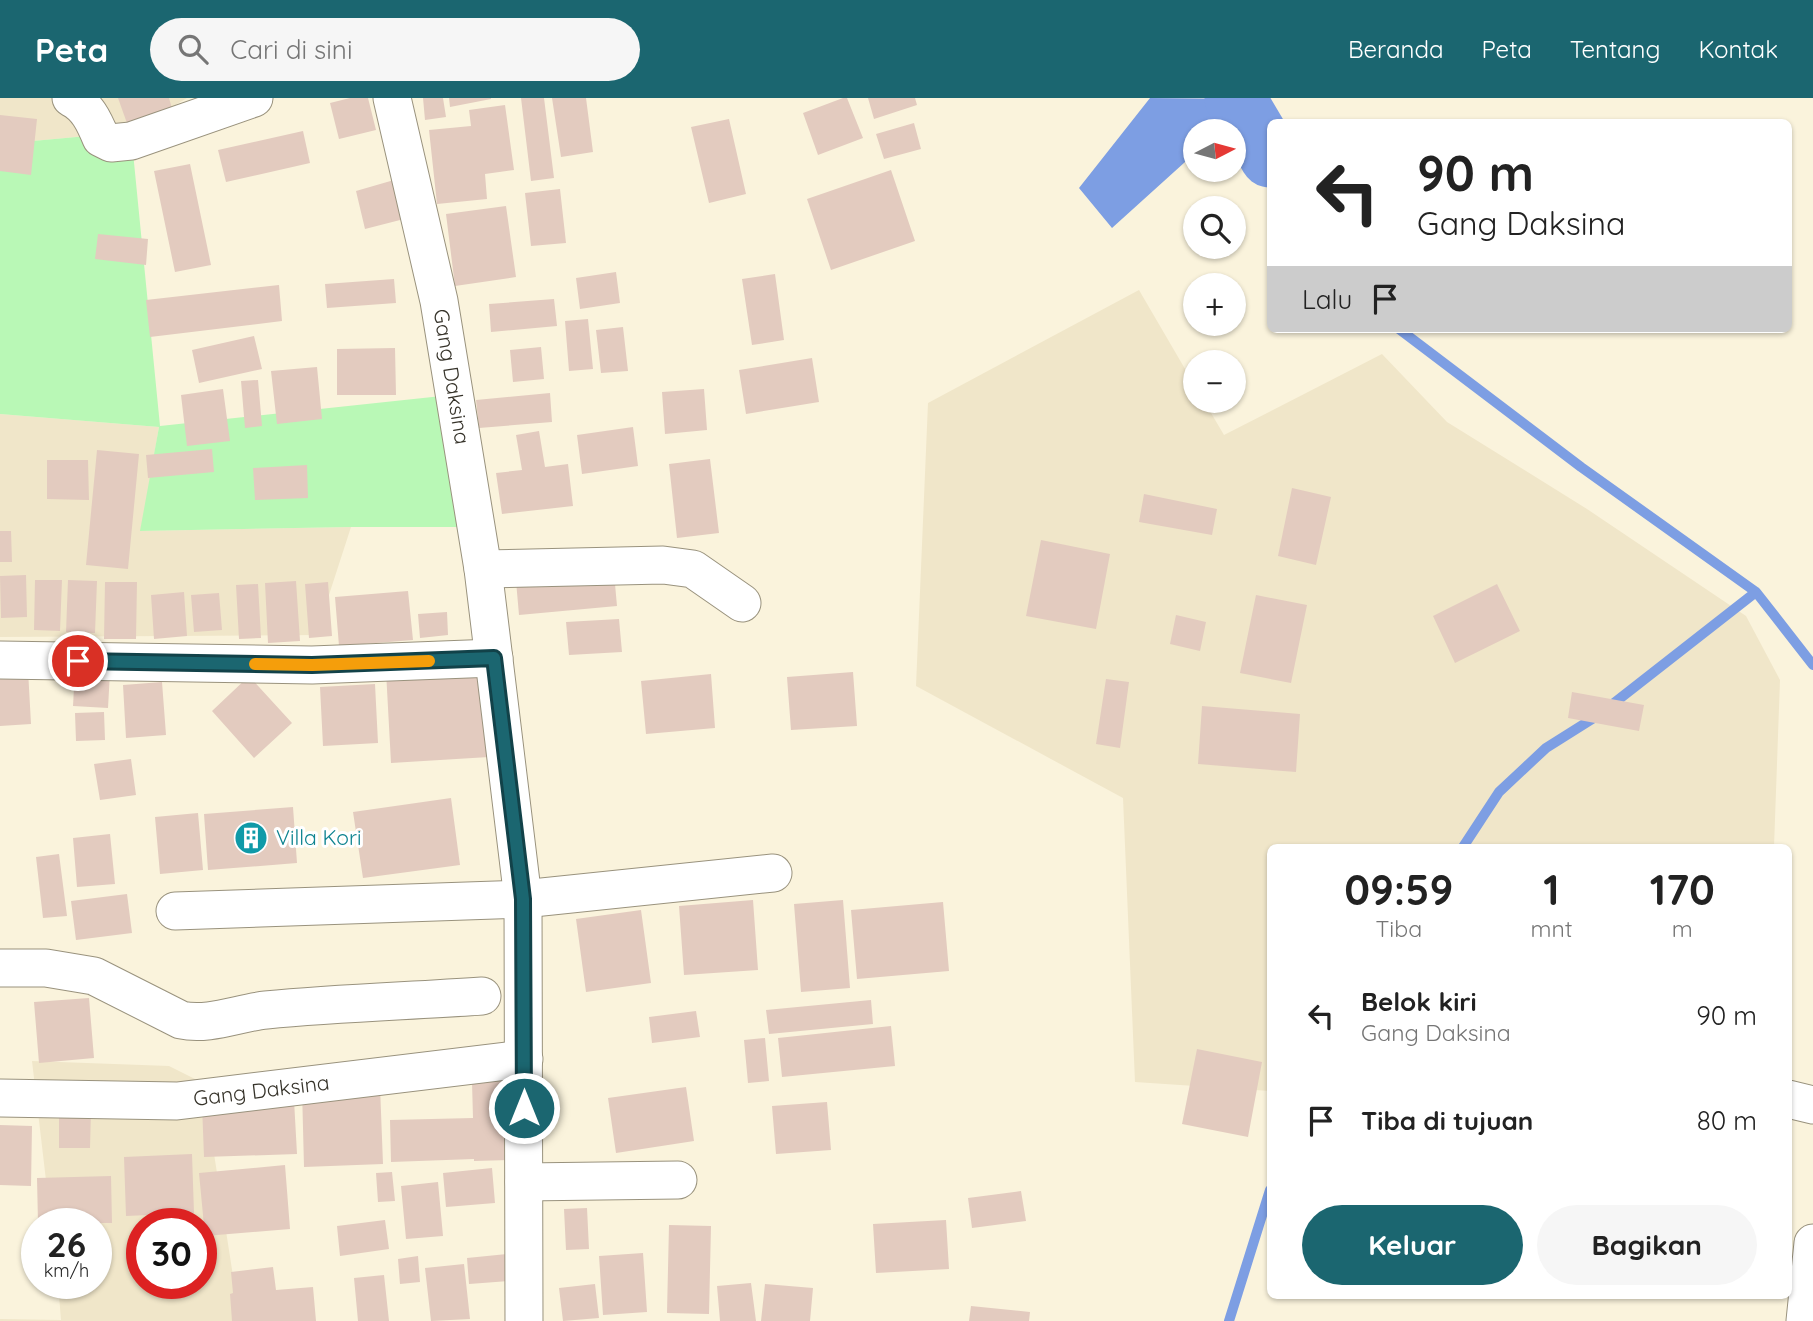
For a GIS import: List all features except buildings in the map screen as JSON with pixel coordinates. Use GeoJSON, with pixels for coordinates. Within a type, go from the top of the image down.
{"type":"FeatureCollection","features":[{"type":"Feature","properties":{"kind":"street"},"geometry":{"type":"LineString","coordinates":[[71,98],[80,103],[94,121],[101,138],[111,143],[131,141],[254,98]]}},
{"type":"Feature","properties":{"kind":"street","name":"Gang Daksina"},"geometry":{"type":"LineString","coordinates":[[392,98],[439,300],[483,569],[523,899],[524,1321]]}},
{"type":"Feature","properties":{"kind":"street"},"geometry":{"type":"LineString","coordinates":[[483,569],[663,565],[693,569],[741,603]]}},
{"type":"Feature","properties":{"kind":"street"},"geometry":{"type":"LineString","coordinates":[[0,660],[312,665],[494,658]]}},
{"type":"Feature","properties":{"kind":"street"},"geometry":{"type":"LineString","coordinates":[[174,911],[523,899],[773,873]]}},
{"type":"Feature","properties":{"kind":"street"},"geometry":{"type":"LineString","coordinates":[[0,968],[46,968],[94,976],[188,1022],[263,1010],[482,996]]}},
{"type":"Feature","properties":{"kind":"street","name":"Gang Daksina"},"geometry":{"type":"LineString","coordinates":[[0,1098],[177,1101],[524,1059]]}},
{"type":"Feature","properties":{"kind":"street"},"geometry":{"type":"LineString","coordinates":[[1792,1100],[1813,1105]]}},
{"type":"Feature","properties":{"kind":"street"},"geometry":{"type":"LineString","coordinates":[[524,1182],[678,1180]]}},
{"type":"Feature","properties":{"kind":"street"},"geometry":{"type":"LineString","coordinates":[[1805,1321],[1813,1243]]}},
{"type":"Feature","properties":{"kind":"shaded area"},"geometry":{"type":"Polygon","coordinates":[[[0,98],[187,98],[131,132],[0,144],[0,98]]]}},
{"type":"Feature","properties":{"kind":"shaded area"},"geometry":{"type":"Polygon","coordinates":[[[1139,290],[1183,365],[1183,413],[1211,413],[1224,435],[1382,354],[1447,422],[1587,509],[1746,616],[1780,680],[1774,844],[1267,844],[1267,1091],[1135,1082],[1123,798],[916,686],[928,403],[1139,290]]]}},
{"type":"Feature","properties":{"kind":"shaded area"},"geometry":{"type":"Polygon","coordinates":[[[0,414],[159,427],[141,531],[351,527],[316,635],[0,637],[0,414]]]}},
{"type":"Feature","properties":{"kind":"shaded area"},"geometry":{"type":"Polygon","coordinates":[[[32,1061],[169,1066],[203,1083],[240,1321],[0,1321],[0,1319],[61,1320],[59,1299],[112,1299],[112,1208],[49,1208],[32,1061]]]}},
{"type":"Feature","properties":{"kind":"green space"},"geometry":{"type":"Polygon","coordinates":[[[131,132],[160,426],[470,393],[494,527],[140,531],[159,427],[0,414],[0,144],[131,132]]]}},
{"type":"Feature","properties":{"kind":"water"},"geometry":{"type":"Polygon","coordinates":[[[1150,98],[1256,99],[1234,119],[1183,119],[1183,164],[1112,228],[1079,188],[1150,98]]]}},
{"type":"Feature","properties":{"kind":"waterway"},"geometry":{"type":"LineString","coordinates":[[1235,98],[1267,152]]}},
{"type":"Feature","properties":{"kind":"waterway"},"geometry":{"type":"LineString","coordinates":[[1404,333],[1581,467],[1756,592],[1813,665]]}},
{"type":"Feature","properties":{"kind":"waterway"},"geometry":{"type":"LineString","coordinates":[[1465,844],[1499,792],[1546,748],[1600,714],[1756,592]]}},
{"type":"Feature","properties":{"kind":"waterway"},"geometry":{"type":"LineString","coordinates":[[1229,1321],[1267,1200]]}},
{"type":"Feature","properties":{"kind":"slow traffic"},"geometry":{"type":"LineString","coordinates":[[255,664],[429,661]]}},
{"type":"Feature","properties":{"kind":"place","name":"Villa Kori"},"geometry":{"type":"Point","coordinates":[251,838]}},
{"type":"Feature","properties":{"kind":"route"},"geometry":{"type":"LineString","coordinates":[[78,661],[312,665],[494,658],[523,899],[524,1108]]}}]}
